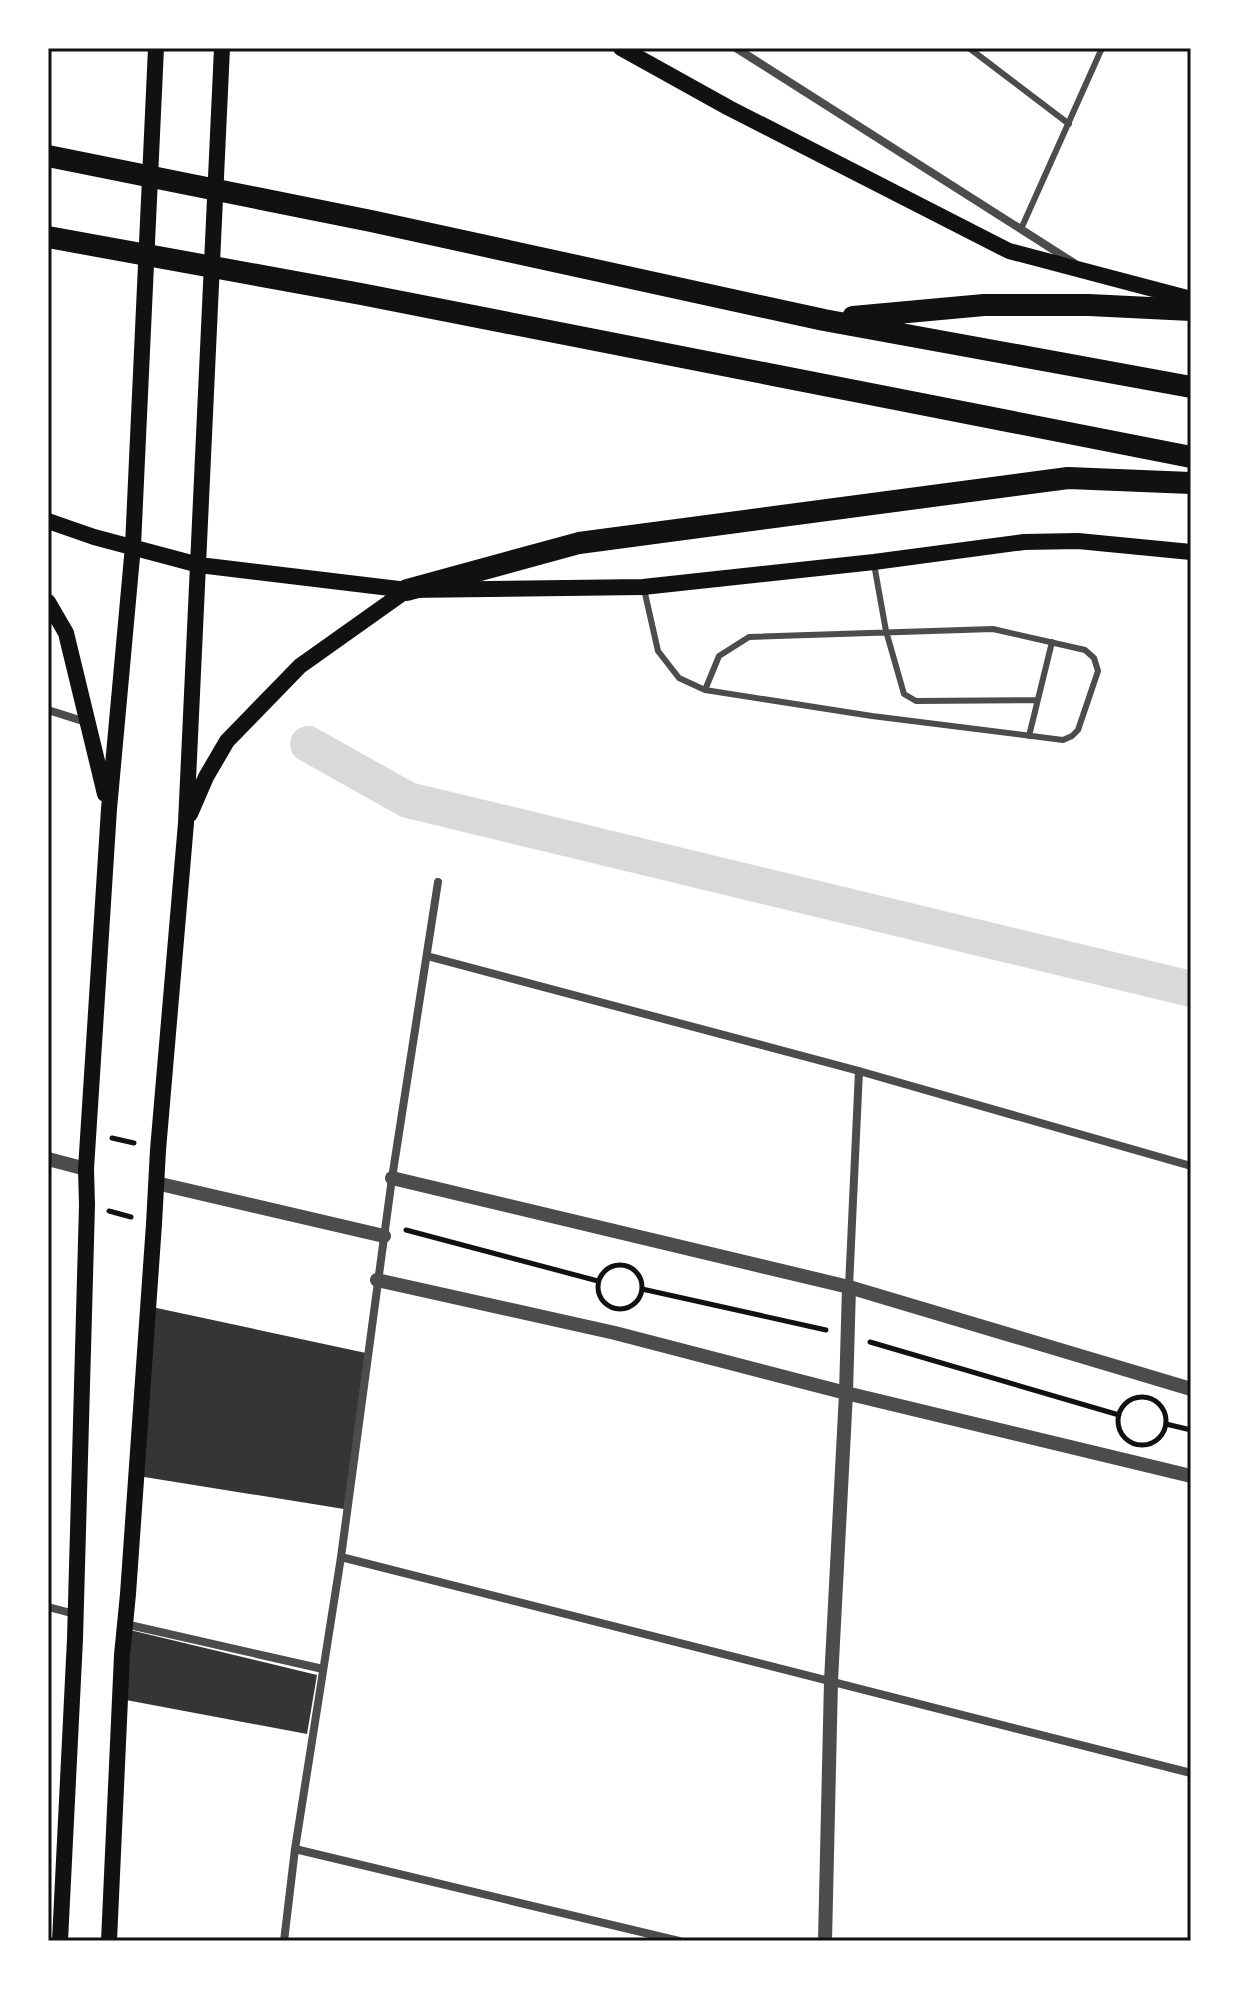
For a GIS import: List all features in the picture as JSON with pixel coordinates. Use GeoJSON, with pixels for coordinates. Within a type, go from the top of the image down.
{"type":"FeatureCollection","features":[{"type":"Feature","properties":{"kind":"highway"},"geometry":{"type":"LineString","coordinates":[[48,156],[371,221],[824,320],[1191,387]]}},
{"type":"Feature","properties":{"kind":"highway"},"geometry":{"type":"LineString","coordinates":[[48,237],[361,294],[1191,457]]}},
{"type":"Feature","properties":{"kind":"highway"},"geometry":{"type":"LineString","coordinates":[[824,320],[984,305],[1089,305],[1191,310]]}},
{"type":"Feature","properties":{"kind":"highway"},"geometry":{"type":"LineString","coordinates":[[407,590],[579,543],[1068,478],[1191,483]]}},
{"type":"Feature","properties":{"kind":"main road"},"geometry":{"type":"LineString","coordinates":[[60,1941],[56,1876],[76,1614],[86,1169],[109,809],[133,546],[156,48]]}},
{"type":"Feature","properties":{"kind":"main road"},"geometry":{"type":"LineString","coordinates":[[109,1941],[124,1624],[158,1150],[186,823],[222,48]]}},
{"type":"Feature","properties":{"kind":"main road"},"geometry":{"type":"LineString","coordinates":[[621,48],[729,108],[1009,251],[1191,299]]}},
{"type":"Feature","properties":{"kind":"main road"},"geometry":{"type":"LineString","coordinates":[[48,521],[94,537],[199,565],[407,590],[643,587],[1024,542],[1078,541],[1191,552]]}},
{"type":"Feature","properties":{"kind":"main road"},"geometry":{"type":"LineString","coordinates":[[186,823],[206,777],[227,741],[300,666],[407,590]]}},
{"type":"Feature","properties":{"kind":"main road"},"geometry":{"type":"LineString","coordinates":[[48,602],[66,633],[109,809]]}},
{"type":"Feature","properties":{"kind":"street"},"geometry":{"type":"LineString","coordinates":[[736,48],[1092,275]]}},
{"type":"Feature","properties":{"kind":"street"},"geometry":{"type":"LineString","coordinates":[[48,710],[89,723]]}},
{"type":"Feature","properties":{"kind":"street"},"geometry":{"type":"LineString","coordinates":[[284,1941],[295,1849],[341,1557],[377,1280],[438,882]]}},
{"type":"Feature","properties":{"kind":"street"},"geometry":{"type":"LineString","coordinates":[[427,956],[859,1071],[1191,1166]]}},
{"type":"Feature","properties":{"kind":"street"},"geometry":{"type":"LineString","coordinates":[[825,1941],[831,1681],[859,1071]]}},
{"type":"Feature","properties":{"kind":"street"},"geometry":{"type":"LineString","coordinates":[[48,1159],[86,1169]]}},
{"type":"Feature","properties":{"kind":"street"},"geometry":{"type":"LineString","coordinates":[[392,1178],[849,1287],[1191,1389]]}},
{"type":"Feature","properties":{"kind":"street"},"geometry":{"type":"LineString","coordinates":[[156,1183],[385,1230]]}},
{"type":"Feature","properties":{"kind":"street"},"geometry":{"type":"LineString","coordinates":[[377,1280],[615,1333],[846,1393],[1191,1476]]}},
{"type":"Feature","properties":{"kind":"street"},"geometry":{"type":"LineString","coordinates":[[341,1557],[1191,1773]]}},
{"type":"Feature","properties":{"kind":"street"},"geometry":{"type":"LineString","coordinates":[[48,1607],[76,1614]]}},
{"type":"Feature","properties":{"kind":"street"},"geometry":{"type":"LineString","coordinates":[[124,1624],[323,1669]]}},
{"type":"Feature","properties":{"kind":"street"},"geometry":{"type":"LineString","coordinates":[[295,1849],[679,1941]]}},
{"type":"Feature","properties":{"kind":"lane"},"geometry":{"type":"LineString","coordinates":[[969,48],[1069,124]]}},
{"type":"Feature","properties":{"kind":"lane"},"geometry":{"type":"LineString","coordinates":[[1021,229],[1102,48]]}},
{"type":"Feature","properties":{"kind":"lane"},"geometry":{"type":"LineString","coordinates":[[874,562],[886,631],[904,694],[916,701],[1037,700]]}},
{"type":"Feature","properties":{"kind":"lane"},"geometry":{"type":"LineString","coordinates":[[643,587],[658,651],[679,678],[705,690],[872,716],[1063,740],[1078,730],[1098,671],[1094,658],[1085,650],[993,629],[749,637],[719,656],[705,690]]}},
{"type":"Feature","properties":{"kind":"lane"},"geometry":{"type":"LineString","coordinates":[[1029,736],[1052,642]]}},
{"type":"Feature","properties":{"kind":"path"},"geometry":{"type":"LineString","coordinates":[[90,1132],[158,1150]]}},
{"type":"Feature","properties":{"kind":"path"},"geometry":{"type":"LineString","coordinates":[[87,1205],[154,1224]]}},
{"type":"Feature","properties":{"kind":"path"},"geometry":{"type":"LineString","coordinates":[[385,1230],[598,1281]]}},
{"type":"Feature","properties":{"kind":"path"},"geometry":{"type":"LineString","coordinates":[[628,1266],[641,1279],[641,1297],[628,1308],[612,1308],[601,1299],[598,1281],[610,1267],[628,1266]]}},
{"type":"Feature","properties":{"kind":"path"},"geometry":{"type":"LineString","coordinates":[[642,1289],[848,1335],[1119,1415]]}},
{"type":"Feature","properties":{"kind":"path"},"geometry":{"type":"LineString","coordinates":[[1138,1397],[1147,1397],[1162,1407],[1166,1424],[1157,1440],[1148,1444],[1128,1440],[1118,1424],[1122,1406],[1138,1397]]}},
{"type":"Feature","properties":{"kind":"path"},"geometry":{"type":"LineString","coordinates":[[1166,1424],[1191,1430]]}},
{"type":"Feature","properties":{"kind":"building"},"geometry":{"type":"Polygon","coordinates":[[[152,1307],[366,1353],[344,1509],[138,1476],[152,1307]]]}},
{"type":"Feature","properties":{"kind":"building"},"geometry":{"type":"Polygon","coordinates":[[[130,1630],[317,1675],[307,1734],[126,1700],[130,1630]]]}},
{"type":"Feature","properties":{"kind":"waterway"},"geometry":{"type":"LineString","coordinates":[[308,744],[408,800],[1191,989]]}}]}
